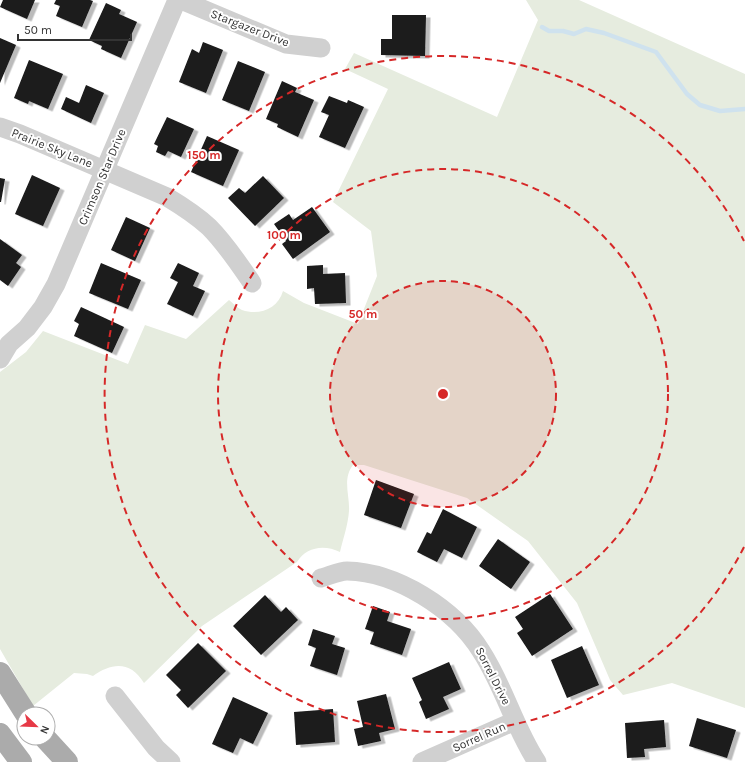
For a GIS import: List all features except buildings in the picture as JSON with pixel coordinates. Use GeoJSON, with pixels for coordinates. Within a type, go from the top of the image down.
{"type":"FeatureCollection","features":[{"type":"Feature","properties":{"kind":"main road"},"geometry":{"type":"LineString","coordinates":[[0,673],[21,706]]}},
{"type":"Feature","properties":{"kind":"main road"},"geometry":{"type":"LineString","coordinates":[[0,734],[21,762]]}},
{"type":"Feature","properties":{"kind":"main road"},"geometry":{"type":"LineString","coordinates":[[52,746],[66,762]]}},
{"type":"Feature","properties":{"kind":"street","name":"Crimson Star Drive"},"geometry":{"type":"LineString","coordinates":[[3,349],[26,328],[43,307],[56,284],[177,0]]}},
{"type":"Feature","properties":{"kind":"street","name":"Stargazer Drive"},"geometry":{"type":"LineString","coordinates":[[181,0],[286,44],[321,48]]}},
{"type":"Feature","properties":{"kind":"street","name":"Prairie Sky Lane"},"geometry":{"type":"LineString","coordinates":[[0,127],[20,134],[167,197],[188,210],[209,227],[228,248],[252,284]]}},
{"type":"Feature","properties":{"kind":"street","name":"Sorrel Drive"},"geometry":{"type":"LineString","coordinates":[[320,578],[346,571],[370,575],[398,583],[416,592],[446,611],[464,628],[481,650],[527,747],[537,762]]}},
{"type":"Feature","properties":{"kind":"street"},"geometry":{"type":"LineString","coordinates":[[115,696],[156,748],[171,762]]}},
{"type":"Feature","properties":{"kind":"street","name":"Sorrel Run"},"geometry":{"type":"LineString","coordinates":[[422,762],[515,721]]}},
{"type":"Feature","properties":{"kind":"shaded area"},"geometry":{"type":"Polygon","coordinates":[[[526,0],[579,0],[745,74],[745,708],[672,683],[623,695],[610,680],[577,603],[528,541],[467,498],[364,465],[353,465],[348,476],[347,488],[349,511],[347,527],[340,552],[328,548],[316,548],[305,553],[297,562],[202,626],[144,683],[133,671],[127,667],[121,666],[107,668],[93,676],[74,673],[33,706],[0,649],[0,372],[26,352],[43,331],[128,364],[145,325],[186,339],[229,300],[237,307],[248,312],[267,310],[277,302],[283,291],[304,303],[358,324],[377,276],[371,231],[333,202],[388,89],[345,69],[354,53],[497,117],[538,20],[526,0]]]}},
{"type":"Feature","properties":{"kind":"waterway"},"geometry":{"type":"LineString","coordinates":[[542,27],[549,31],[563,31],[574,34],[586,29],[604,33],[656,52],[687,94],[700,105],[720,111],[745,109]]}}]}
